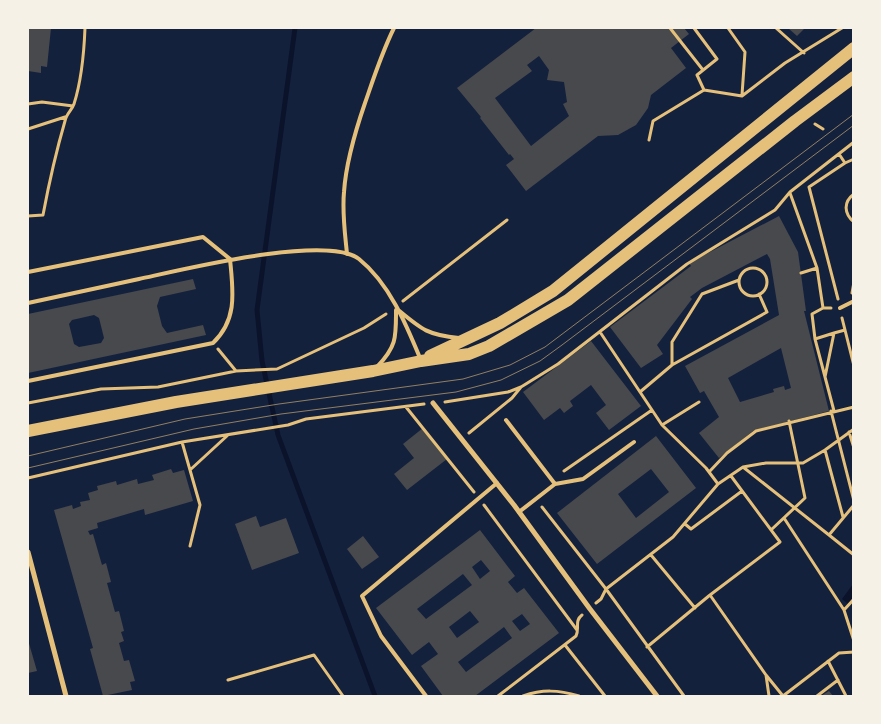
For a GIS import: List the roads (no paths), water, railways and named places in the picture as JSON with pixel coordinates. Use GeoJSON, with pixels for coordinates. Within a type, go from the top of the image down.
{"type":"FeatureCollection","features":[{"type":"Feature","properties":{"kind":"main road"},"geometry":{"type":"LineString","coordinates":[[421,361],[500,323],[553,291],[854,48]]}},
{"type":"Feature","properties":{"kind":"main road"},"geometry":{"type":"LineString","coordinates":[[28,431],[176,402],[283,386],[468,354],[489,346],[568,300],[795,121],[854,77]]}},
{"type":"Feature","properties":{"kind":"street"},"geometry":{"type":"LineString","coordinates":[[433,403],[497,483],[657,696]]}},
{"type":"Feature","properties":{"kind":"street"},"geometry":{"type":"LineString","coordinates":[[28,552],[66,696]]}},
{"type":"Feature","properties":{"kind":"lane"},"geometry":{"type":"LineString","coordinates":[[347,254],[344,212],[347,167],[355,133],[383,49],[394,28]]}},
{"type":"Feature","properties":{"kind":"lane"},"geometry":{"type":"LineString","coordinates":[[28,272],[203,237],[230,259],[232,290],[228,324],[213,343],[28,381]]}},
{"type":"Feature","properties":{"kind":"lane"},"geometry":{"type":"LineString","coordinates":[[28,302],[230,259],[294,251],[334,252],[358,258],[383,284],[411,336],[421,361]]}},
{"type":"Feature","properties":{"kind":"lane"},"geometry":{"type":"LineString","coordinates":[[840,308],[854,301]]}},
{"type":"Feature","properties":{"kind":"lane"},"geometry":{"type":"LineString","coordinates":[[396,307],[419,328],[438,336],[464,339]]}},
{"type":"Feature","properties":{"kind":"lane"},"geometry":{"type":"LineString","coordinates":[[373,371],[389,354],[396,335],[396,307]]}},
{"type":"Feature","properties":{"kind":"lane"},"geometry":{"type":"LineString","coordinates":[[506,420],[554,482]]}},
{"type":"Feature","properties":{"kind":"lane"},"geometry":{"type":"LineString","coordinates":[[519,512],[554,482],[584,479],[634,442]]}},
{"type":"Feature","properties":{"kind":"lane"},"geometry":{"type":"LineString","coordinates":[[426,696],[381,636],[362,596],[497,483]]}},
{"type":"Feature","properties":{"kind":"water"},"geometry":{"type":"Polygon","coordinates":[[[853,584],[853,597],[848,604],[842,599],[853,584]]]}},
{"type":"Feature","properties":{"kind":"waterway"},"geometry":{"type":"LineString","coordinates":[[295,28],[257,310],[262,361],[278,435],[375,696]]}},
{"type":"Feature","properties":{"kind":"tram line"},"geometry":{"type":"LineString","coordinates":[[28,456],[185,419],[463,379],[510,365],[545,347],[854,114]]}},
{"type":"Feature","properties":{"kind":"tram line"},"geometry":{"type":"LineString","coordinates":[[28,468],[194,429],[281,414],[456,392],[501,380],[540,361],[854,125]]}}]}
